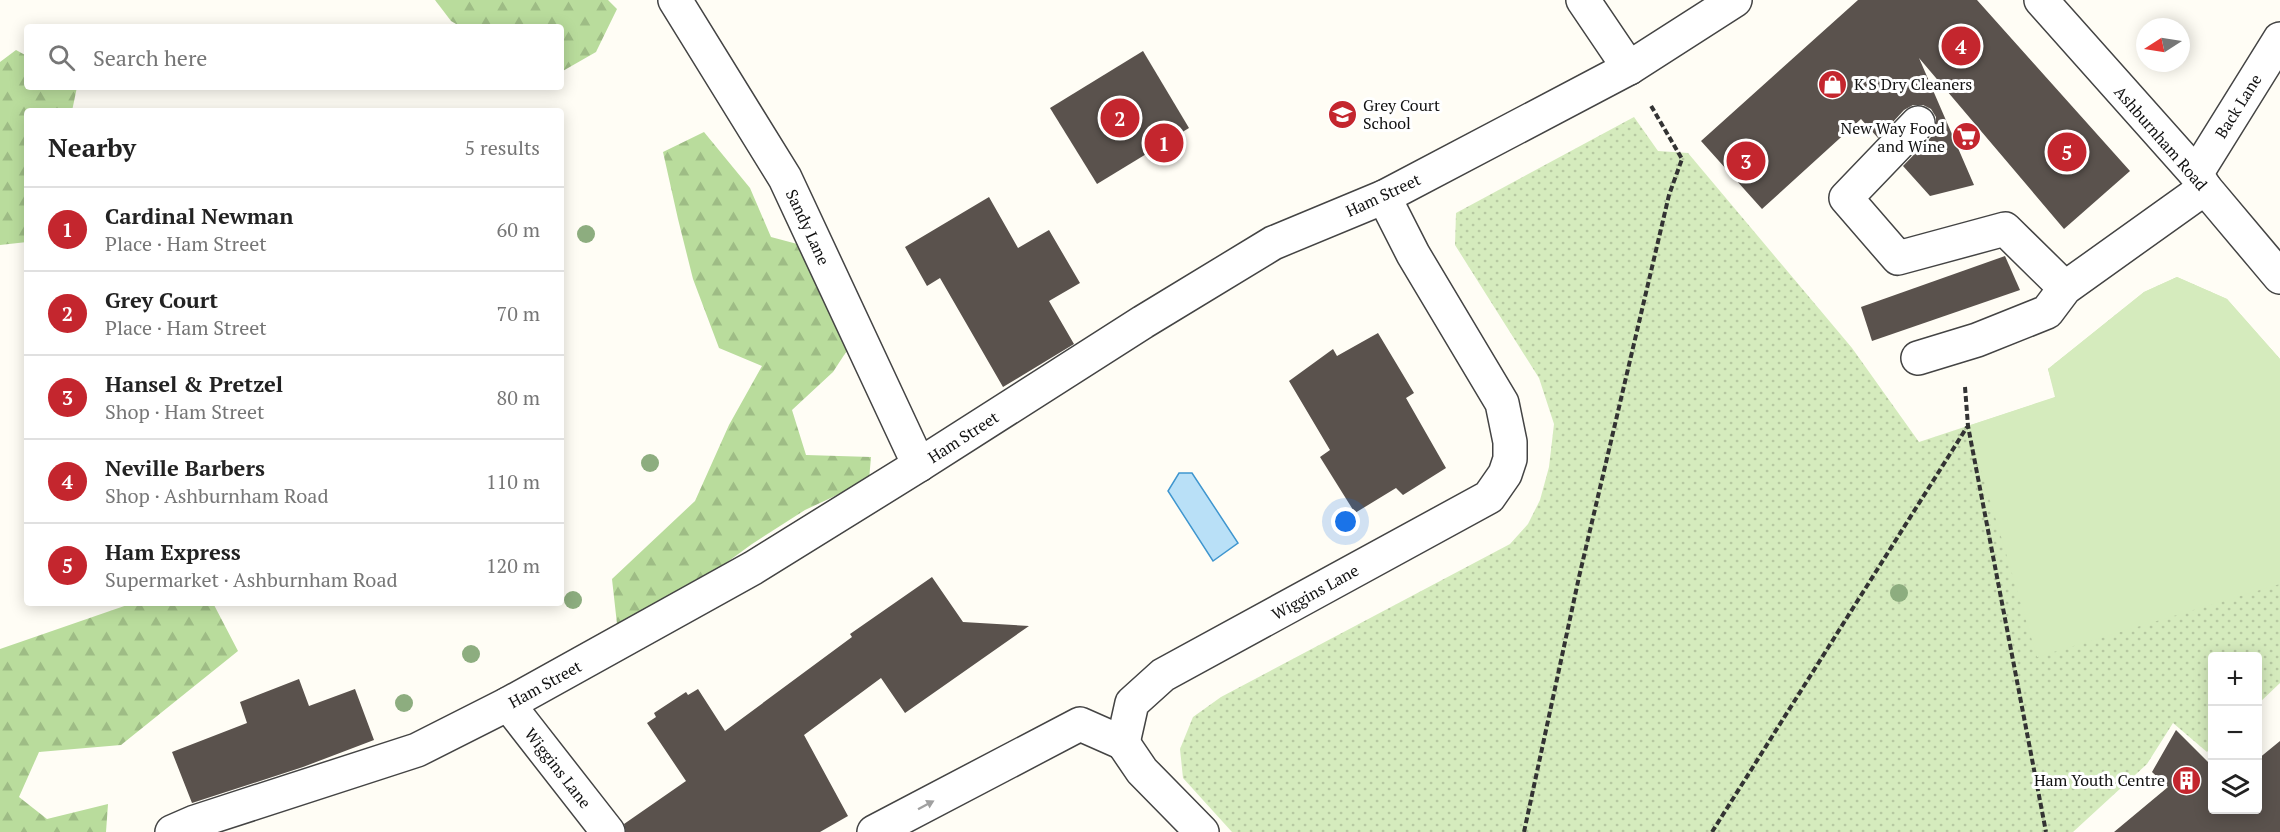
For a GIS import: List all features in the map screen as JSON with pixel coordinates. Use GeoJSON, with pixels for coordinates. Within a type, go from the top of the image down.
{"type":"FeatureCollection","features":[{"type":"Feature","properties":{"kind":"street","name":"Sandy Lane"},"geometry":{"type":"LineString","coordinates":[[675,0],[785,178],[920,465]]}},
{"type":"Feature","properties":{"kind":"street"},"geometry":{"type":"LineString","coordinates":[[1584,0],[1629,69]]}},
{"type":"Feature","properties":{"kind":"street","name":"Ham Street"},"geometry":{"type":"LineString","coordinates":[[172,832],[195,822],[417,750],[508,704],[753,568],[920,465],[1143,321],[1274,243],[1384,196],[1629,69],[1735,0]]}},
{"type":"Feature","properties":{"kind":"street","name":"Ashburnham Road"},"geometry":{"type":"LineString","coordinates":[[2041,0],[2200,181],[2280,277]]}},
{"type":"Feature","properties":{"kind":"street","name":"Back Lane"},"geometry":{"type":"LineString","coordinates":[[2200,181],[2280,39]]}},
{"type":"Feature","properties":{"kind":"street"},"geometry":{"type":"LineString","coordinates":[[1918,123],[1846,198],[1898,258],[2005,229],[2065,288]]}},
{"type":"Feature","properties":{"kind":"street"},"geometry":{"type":"LineString","coordinates":[[1918,358],[1962,345],[2047,312],[2065,288],[2200,181]]}},
{"type":"Feature","properties":{"kind":"street","name":"Wiggins Lane"},"geometry":{"type":"LineString","coordinates":[[1123,743],[1132,703],[1163,675],[1489,497],[1505,474],[1510,459],[1510,441],[1502,404],[1413,254],[1384,196]]}},
{"type":"Feature","properties":{"kind":"street","name":"Wiggins Lane"},"geometry":{"type":"LineString","coordinates":[[508,704],[608,832]]}},
{"type":"Feature","properties":{"kind":"street"},"geometry":{"type":"LineString","coordinates":[[874,832],[1080,724],[1123,743],[1142,771],[1202,832]]}},
{"type":"Feature","properties":{"kind":"path"},"geometry":{"type":"LineString","coordinates":[[1524,832],[1601,484],[1669,195],[1682,159],[1629,69]]}},
{"type":"Feature","properties":{"kind":"path"},"geometry":{"type":"LineString","coordinates":[[1962,345],[1968,426],[2046,832]]}},
{"type":"Feature","properties":{"kind":"path"},"geometry":{"type":"LineString","coordinates":[[1712,832],[1968,426]]}},
{"type":"Feature","properties":{"kind":"green space"},"geometry":{"type":"Polygon","coordinates":[[[435,0],[608,0],[617,9],[596,52],[564,70],[564,24],[456,24],[435,0]]]}},
{"type":"Feature","properties":{"kind":"green space"},"geometry":{"type":"Polygon","coordinates":[[[16,50],[24,54],[24,90],[76,90],[73,108],[24,108],[24,242],[0,245],[0,62],[16,50]]]}},
{"type":"Feature","properties":{"kind":"green space"},"geometry":{"type":"Polygon","coordinates":[[[1634,117],[1658,151],[1688,153],[1852,348],[1919,442],[2055,397],[2048,369],[2144,292],[2177,277],[2227,299],[2280,359],[2280,683],[2262,700],[2262,652],[2208,652],[2208,751],[2173,723],[2147,764],[2073,832],[1232,832],[1183,778],[1180,749],[1193,717],[1221,697],[1510,544],[1528,524],[1540,500],[1549,467],[1554,424],[1539,378],[1455,245],[1456,213],[1634,117]]]}},
{"type":"Feature","properties":{"kind":"green space"},"geometry":{"type":"Polygon","coordinates":[[[704,132],[750,188],[771,237],[801,245],[848,349],[833,372],[792,410],[806,455],[871,457],[869,480],[805,510],[752,544],[674,601],[618,633],[612,579],[695,501],[729,425],[762,366],[719,348],[693,279],[678,219],[663,152],[704,132]]]}},
{"type":"Feature","properties":{"kind":"green space"},"geometry":{"type":"Polygon","coordinates":[[[2177,277],[2227,299],[2280,359],[2280,584],[2037,657],[1968,426],[2056,397],[2048,369],[2144,292],[2177,277]]]}},
{"type":"Feature","properties":{"kind":"green space"},"geometry":{"type":"Polygon","coordinates":[[[124,606],[215,606],[238,651],[121,745],[39,752],[19,797],[47,819],[108,804],[106,832],[0,832],[0,649],[124,606]]]}},
{"type":"Feature","properties":{"kind":"water"},"geometry":{"type":"Polygon","coordinates":[[[1179,473],[1192,473],[1238,543],[1213,561],[1168,491],[1179,473]]]}},
{"type":"Feature","properties":{"kind":"building"},"geometry":{"type":"Polygon","coordinates":[[[1858,0],[1977,0],[2130,171],[2064,229],[1919,58],[1974,185],[1930,196],[1903,166],[1932,136],[1936,127],[1936,117],[1931,109],[1923,105],[1913,105],[1904,110],[1878,138],[1861,119],[1762,209],[1701,141],[1858,0]]]}},
{"type":"Feature","properties":{"kind":"building"},"geometry":{"type":"Polygon","coordinates":[[[1143,51],[1189,128],[1097,184],[1050,108],[1143,51]]]}},
{"type":"Feature","properties":{"kind":"building"},"geometry":{"type":"Polygon","coordinates":[[[989,197],[1018,248],[1049,230],[1080,283],[1049,301],[1074,344],[1003,387],[940,278],[927,286],[905,247],[989,197]]]}},
{"type":"Feature","properties":{"kind":"building"},"geometry":{"type":"Polygon","coordinates":[[[2005,256],[2020,290],[1872,341],[1861,307],[2005,256]]]}},
{"type":"Feature","properties":{"kind":"building"},"geometry":{"type":"Polygon","coordinates":[[[1378,333],[1414,393],[1406,398],[1446,468],[1403,495],[1396,488],[1355,513],[1320,457],[1330,450],[1289,381],[1333,349],[1337,356],[1378,333]]]}},
{"type":"Feature","properties":{"kind":"building"},"geometry":{"type":"Polygon","coordinates":[[[932,577],[963,622],[1029,626],[905,713],[881,678],[804,735],[848,816],[820,832],[626,832],[624,824],[686,781],[647,723],[656,717],[654,713],[686,692],[688,695],[698,689],[725,731],[852,637],[850,634],[932,577]]]}},
{"type":"Feature","properties":{"kind":"building"},"geometry":{"type":"Polygon","coordinates":[[[299,679],[309,706],[355,689],[374,740],[303,767],[192,803],[172,752],[247,723],[240,702],[299,679]]]}},
{"type":"Feature","properties":{"kind":"building","name":"Ham Youth Centre"},"geometry":{"type":"Polygon","coordinates":[[[2176,730],[2208,762],[2208,814],[2262,814],[2262,756],[2280,741],[2280,832],[2114,832],[2168,787],[2152,772],[2176,730]]]}},
{"type":"Feature","properties":{"kind":"place","name":"Neville Barbers"},"geometry":{"type":"Point","coordinates":[1961,46]}},
{"type":"Feature","properties":{"kind":"place","name":"K S Dry Cleaners"},"geometry":{"type":"Point","coordinates":[1833,84]}},
{"type":"Feature","properties":{"kind":"place","name":"Grey Court School"},"geometry":{"type":"Point","coordinates":[1342,114]}},
{"type":"Feature","properties":{"kind":"place","name":"Grey Court"},"geometry":{"type":"Point","coordinates":[1120,118]}},
{"type":"Feature","properties":{"kind":"place","name":"New Way Food and Wine"},"geometry":{"type":"Point","coordinates":[1966,137]}},
{"type":"Feature","properties":{"kind":"place","name":"Cardinal Newman"},"geometry":{"type":"Point","coordinates":[1164,143]}},
{"type":"Feature","properties":{"kind":"place","name":"Ham Express"},"geometry":{"type":"Point","coordinates":[2067,152]}},
{"type":"Feature","properties":{"kind":"place","name":"Hansel & Pretzel"},"geometry":{"type":"Point","coordinates":[1746,161]}},
{"type":"Feature","properties":{"kind":"place","name":"Ham Youth Centre"},"geometry":{"type":"Point","coordinates":[2186,780]}}]}
